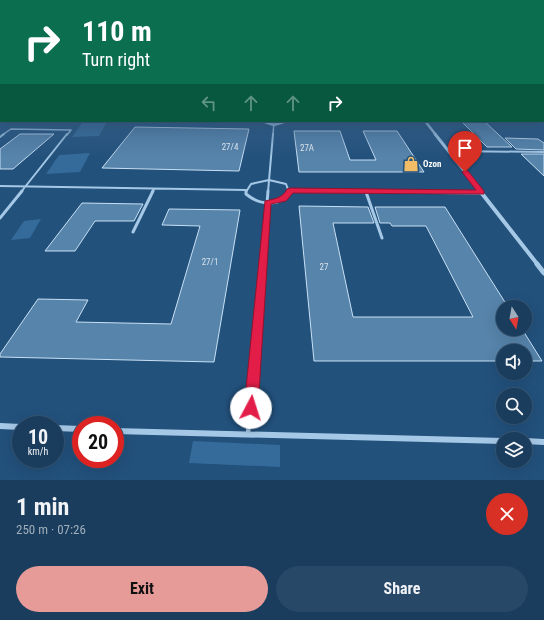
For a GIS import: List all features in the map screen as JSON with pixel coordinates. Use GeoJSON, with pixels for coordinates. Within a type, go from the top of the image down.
{"type":"FeatureCollection","features":[{"type":"Feature","properties":{"kind":"street"},"geometry":{"type":"LineString","coordinates":[[274,123],[282,124],[285,122]]}},
{"type":"Feature","properties":{"kind":"street"},"geometry":{"type":"LineString","coordinates":[[426,122],[544,274]]}},
{"type":"Feature","properties":{"kind":"street"},"geometry":{"type":"LineString","coordinates":[[0,426],[12,427]]}},
{"type":"Feature","properties":{"kind":"street"},"geometry":{"type":"LineString","coordinates":[[124,430],[496,441]]}},
{"type":"Feature","properties":{"kind":"street"},"geometry":{"type":"LineString","coordinates":[[532,441],[544,442]]}},
{"type":"Feature","properties":{"kind":"lane"},"geometry":{"type":"LineString","coordinates":[[248,435],[274,123]]}},
{"type":"Feature","properties":{"kind":"lane"},"geometry":{"type":"LineString","coordinates":[[0,137],[11,129],[71,130],[0,218]]}},
{"type":"Feature","properties":{"kind":"lane"},"geometry":{"type":"LineString","coordinates":[[449,151],[544,152]]}},
{"type":"Feature","properties":{"kind":"lane"},"geometry":{"type":"LineString","coordinates":[[246,190],[251,184],[269,180],[286,184],[290,191]]}},
{"type":"Feature","properties":{"kind":"lane"},"geometry":{"type":"LineString","coordinates":[[0,186],[246,190]]}},
{"type":"Feature","properties":{"kind":"lane"},"geometry":{"type":"LineString","coordinates":[[133,232],[154,188]]}},
{"type":"Feature","properties":{"kind":"lane"},"geometry":{"type":"LineString","coordinates":[[246,190],[249,197],[268,203],[283,199],[289,194],[290,191]]}},
{"type":"Feature","properties":{"kind":"lane"},"geometry":{"type":"LineString","coordinates":[[290,191],[481,193]]}},
{"type":"Feature","properties":{"kind":"lane"},"geometry":{"type":"LineString","coordinates":[[366,192],[382,238]]}},
{"type":"Feature","properties":{"kind":"shaded area"},"geometry":{"type":"Polygon","coordinates":[[[107,122],[99,136],[72,137],[82,123],[107,122]]]}},
{"type":"Feature","properties":{"kind":"shaded area"},"geometry":{"type":"Polygon","coordinates":[[[90,153],[80,172],[46,174],[59,155],[90,153]]]}},
{"type":"Feature","properties":{"kind":"shaded area"},"geometry":{"type":"Polygon","coordinates":[[[41,219],[30,238],[11,240],[24,221],[41,219]]]}},
{"type":"Feature","properties":{"kind":"shaded area"},"geometry":{"type":"Polygon","coordinates":[[[193,441],[280,445],[280,467],[189,463],[193,441]]]}},
{"type":"Feature","properties":{"kind":"building"},"geometry":{"type":"Polygon","coordinates":[[[462,122],[485,122],[512,147],[487,147],[462,122]]]}},
{"type":"Feature","properties":{"kind":"building"},"geometry":{"type":"Polygon","coordinates":[[[135,127],[249,129],[239,171],[102,168],[135,127]]]}},
{"type":"Feature","properties":{"kind":"building"},"geometry":{"type":"Polygon","coordinates":[[[294,131],[340,131],[350,160],[376,160],[363,131],[397,131],[424,172],[299,172],[294,131]]]}},
{"type":"Feature","properties":{"kind":"building"},"geometry":{"type":"Polygon","coordinates":[[[20,134],[54,134],[13,169],[0,169],[0,149],[20,134]]]}},
{"type":"Feature","properties":{"kind":"building"},"geometry":{"type":"Polygon","coordinates":[[[505,138],[538,139],[544,143],[544,150],[516,149],[505,138]]]}},
{"type":"Feature","properties":{"kind":"building"},"geometry":{"type":"Polygon","coordinates":[[[521,154],[544,154],[544,176],[521,154]]]}},
{"type":"Feature","properties":{"kind":"building"},"geometry":{"type":"Polygon","coordinates":[[[82,203],[143,204],[134,221],[95,221],[75,251],[45,251],[82,203]]]}},
{"type":"Feature","properties":{"kind":"building"},"geometry":{"type":"Polygon","coordinates":[[[299,206],[368,207],[374,223],[333,223],[353,317],[473,317],[426,226],[392,226],[390,223],[380,223],[375,207],[445,207],[504,300],[496,300],[496,336],[526,336],[531,344],[496,344],[496,361],[314,361],[299,206]]]}},
{"type":"Feature","properties":{"kind":"building"},"geometry":{"type":"Polygon","coordinates":[[[169,209],[240,210],[214,362],[0,357],[0,354],[38,299],[88,300],[76,322],[171,324],[200,226],[162,225],[169,209]]]}},
{"type":"Feature","properties":{"kind":"building"},"geometry":{"type":"Polygon","coordinates":[[[532,345],[542,361],[532,361],[532,345]]]}},
{"type":"Feature","properties":{"kind":"place","name":"Ozon"},"geometry":{"type":"Point","coordinates":[411,164]}},
{"type":"Feature","properties":{"kind":"route"},"geometry":{"type":"LineString","coordinates":[[251,408],[268,203],[283,199],[289,194],[290,191],[481,193],[465,172]]}}]}
